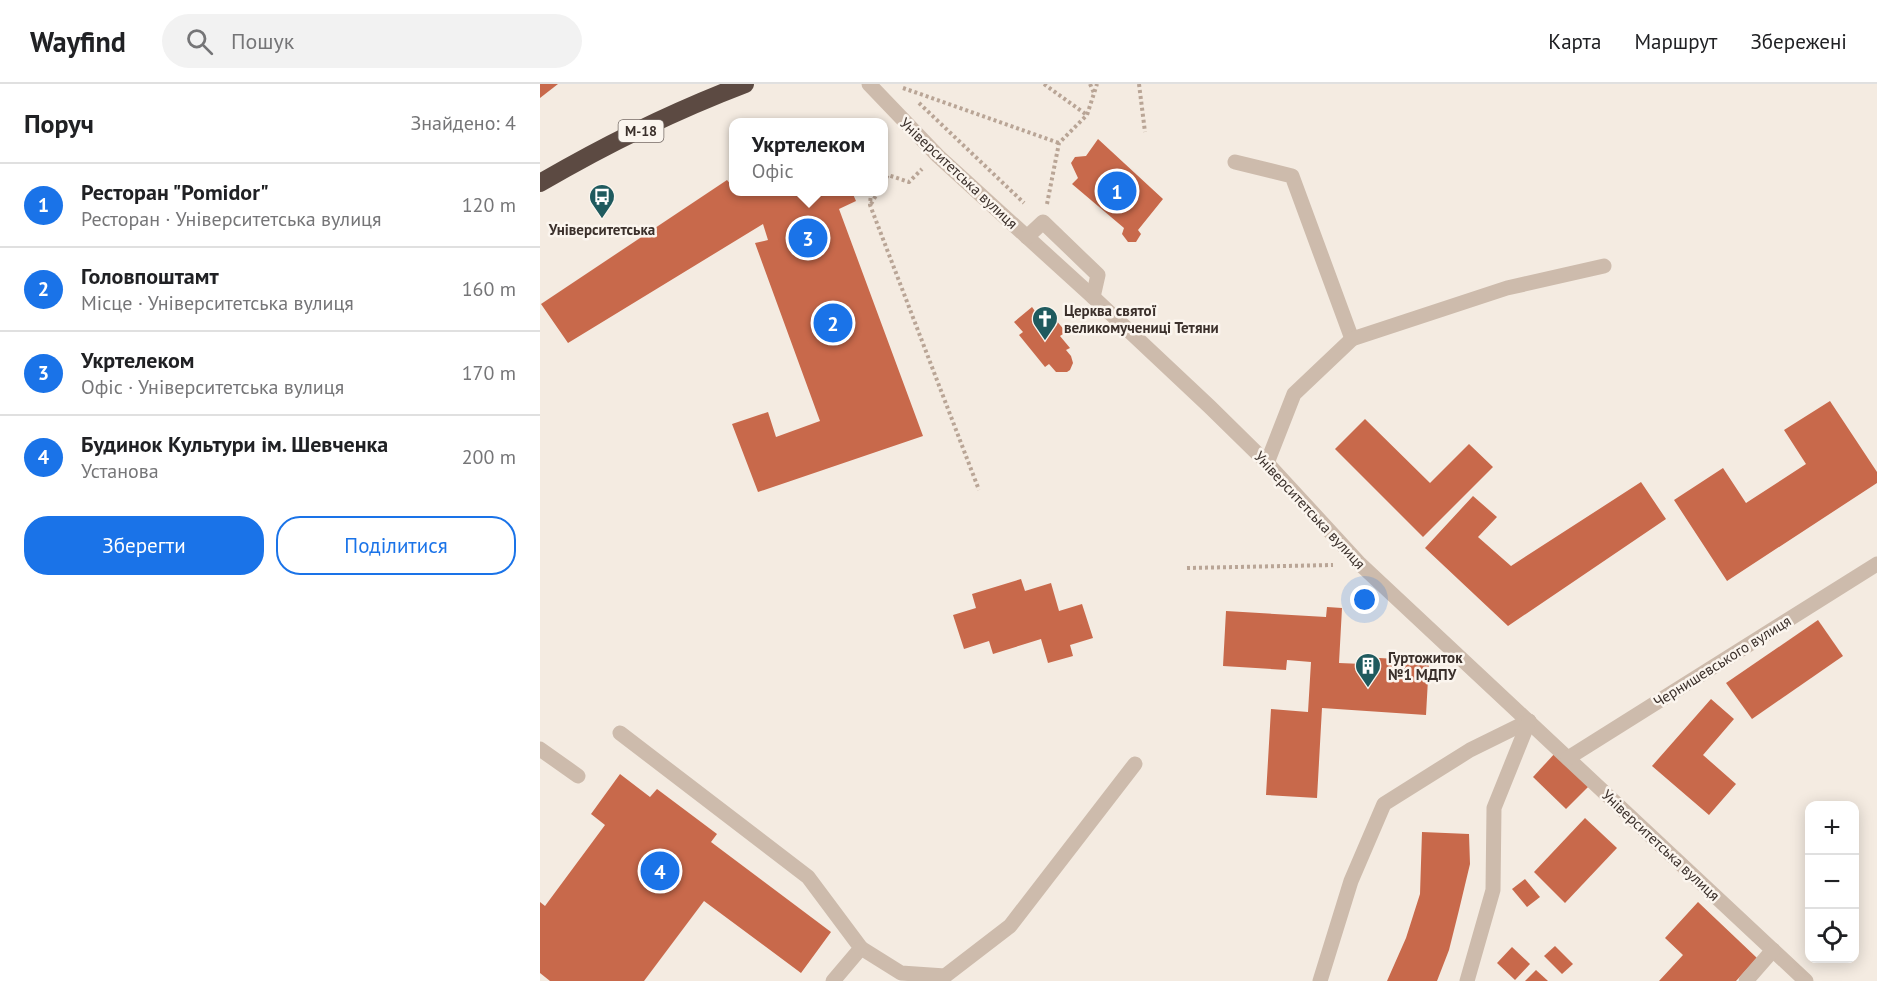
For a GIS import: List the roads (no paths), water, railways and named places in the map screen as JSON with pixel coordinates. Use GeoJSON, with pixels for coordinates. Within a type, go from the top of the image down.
{"type":"FeatureCollection","features":[{"type":"Feature","properties":{"kind":"highway","name":"М-18"},"geometry":{"type":"LineString","coordinates":[[540,183],[582,158],[713,96],[745,84]]}},
{"type":"Feature","properties":{"kind":"street","name":"Університетська вулиця"},"geometry":{"type":"LineString","coordinates":[[868,84],[938,156],[1093,297],[1267,464],[1360,564],[1806,981]]}},
{"type":"Feature","properties":{"kind":"street"},"geometry":{"type":"LineString","coordinates":[[1235,162],[1292,176],[1352,339]]}},
{"type":"Feature","properties":{"kind":"street"},"geometry":{"type":"LineString","coordinates":[[1027,237],[1043,222],[1098,275],[1093,297]]}},
{"type":"Feature","properties":{"kind":"street"},"geometry":{"type":"LineString","coordinates":[[1267,464],[1294,394],[1352,339],[1507,288],[1604,266]]}},
{"type":"Feature","properties":{"kind":"street","name":"Чернишевського вулиця"},"geometry":{"type":"LineString","coordinates":[[1568,758],[1877,564]]}},
{"type":"Feature","properties":{"kind":"street"},"geometry":{"type":"LineString","coordinates":[[1320,981],[1351,881],[1384,804],[1470,750],[1529,721]]}},
{"type":"Feature","properties":{"kind":"street"},"geometry":{"type":"LineString","coordinates":[[1467,981],[1493,890],[1494,808],[1529,721]]}},
{"type":"Feature","properties":{"kind":"street"},"geometry":{"type":"LineString","coordinates":[[620,733],[808,877],[861,948],[901,973],[945,976],[1010,926],[1135,764]]}},
{"type":"Feature","properties":{"kind":"street"},"geometry":{"type":"LineString","coordinates":[[540,749],[578,776]]}},
{"type":"Feature","properties":{"kind":"street"},"geometry":{"type":"LineString","coordinates":[[833,981],[861,948]]}},
{"type":"Feature","properties":{"kind":"street"},"geometry":{"type":"LineString","coordinates":[[1746,981],[1773,950]]}},
{"type":"Feature","properties":{"kind":"place","name":"Ресторан \"Pomidor\""},"geometry":{"type":"Point","coordinates":[1117,191]}},
{"type":"Feature","properties":{"kind":"place","name":"Університетська"},"geometry":{"type":"Point","coordinates":[602,220]}},
{"type":"Feature","properties":{"kind":"place","name":"Укртелеком"},"geometry":{"type":"Point","coordinates":[808,238]}},
{"type":"Feature","properties":{"kind":"place","name":"Головпоштамт"},"geometry":{"type":"Point","coordinates":[833,323]}},
{"type":"Feature","properties":{"kind":"place","name":"Церква святої великомучениці Тетяни"},"geometry":{"type":"Point","coordinates":[1045,342]}},
{"type":"Feature","properties":{"kind":"place","name":"Гуртожиток №1 МДПУ"},"geometry":{"type":"Point","coordinates":[1368,689]}},
{"type":"Feature","properties":{"kind":"place","name":"Будинок Культури ім. Шевченка"},"geometry":{"type":"Point","coordinates":[660,871]}}]}
